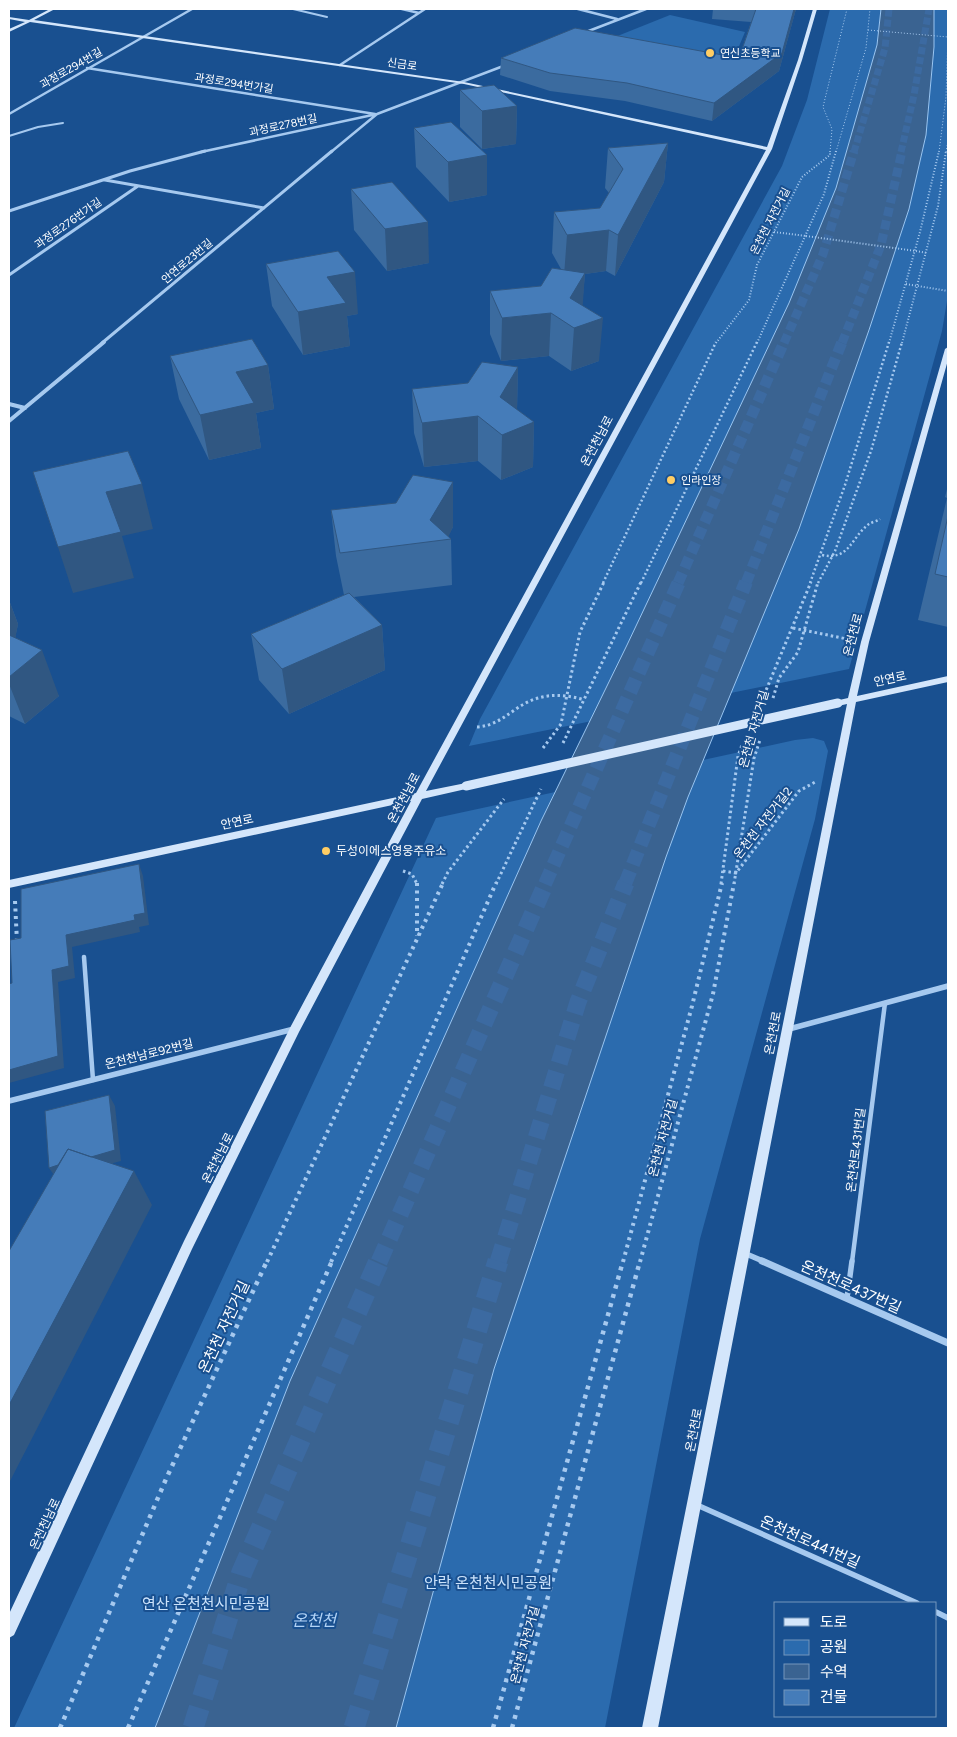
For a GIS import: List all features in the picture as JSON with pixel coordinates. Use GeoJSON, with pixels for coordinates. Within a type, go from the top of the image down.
{"type":"FeatureCollection","features":[{"type":"Feature","properties":{"kind":"street"},"geometry":{"type":"LineString","coordinates":[[9,31],[53,9]]}},
{"type":"Feature","properties":{"kind":"street","name":"과정로294번길"},"geometry":{"type":"LineString","coordinates":[[9,114],[192,9]]}},
{"type":"Feature","properties":{"kind":"street"},"geometry":{"type":"LineString","coordinates":[[402,9],[418,13]]}},
{"type":"Feature","properties":{"kind":"street"},"geometry":{"type":"LineString","coordinates":[[340,65],[425,9]]}},
{"type":"Feature","properties":{"kind":"street"},"geometry":{"type":"LineString","coordinates":[[578,9],[617,19]]}},
{"type":"Feature","properties":{"kind":"street"},"geometry":{"type":"LineString","coordinates":[[581,34],[646,9]]}},
{"type":"Feature","properties":{"kind":"street","name":"온천천남로"},"geometry":{"type":"LineString","coordinates":[[9,1630],[184,1254],[295,1029],[418,796],[769,149],[800,60],[815,9]]}},
{"type":"Feature","properties":{"kind":"street","name":"신금로"},"geometry":{"type":"LineString","coordinates":[[9,18],[464,83],[769,149]]}},
{"type":"Feature","properties":{"kind":"street","name":"과정로278번길"},"geometry":{"type":"LineString","coordinates":[[9,211],[105,180],[233,144],[378,114],[464,83],[509,64]]}},
{"type":"Feature","properties":{"kind":"street","name":"과정로294번가길"},"geometry":{"type":"LineString","coordinates":[[87,68],[378,114]]}},
{"type":"Feature","properties":{"kind":"street","name":"안연로23번길"},"geometry":{"type":"LineString","coordinates":[[9,421],[378,114]]}},
{"type":"Feature","properties":{"kind":"street","name":"과정로278번길"},"geometry":{"type":"LineString","coordinates":[[105,180],[264,208]]}},
{"type":"Feature","properties":{"kind":"street","name":"과정로276번가길"},"geometry":{"type":"LineString","coordinates":[[9,275],[138,186]]}},
{"type":"Feature","properties":{"kind":"street","name":"온천천로"},"geometry":{"type":"LineString","coordinates":[[650,1728],[788,1029],[835,778],[865,642],[948,349]]}},
{"type":"Feature","properties":{"kind":"street"},"geometry":{"type":"LineString","coordinates":[[9,404],[25,408]]}},
{"type":"Feature","properties":{"kind":"street","name":"안연로"},"geometry":{"type":"LineString","coordinates":[[11,884],[466,786],[948,679]]}},
{"type":"Feature","properties":{"kind":"street"},"geometry":{"type":"LineString","coordinates":[[788,1029],[948,986]]}},
{"type":"Feature","properties":{"kind":"street","name":"온천천남로92번길"},"geometry":{"type":"LineString","coordinates":[[9,1101],[295,1029]]}},
{"type":"Feature","properties":{"kind":"street","name":"온천천로437번길"},"geometry":{"type":"LineString","coordinates":[[744,1253],[948,1343]]}},
{"type":"Feature","properties":{"kind":"lane"},"geometry":{"type":"LineString","coordinates":[[293,9],[327,17]]}},
{"type":"Feature","properties":{"kind":"lane"},"geometry":{"type":"LineString","coordinates":[[9,136],[38,127],[63,123]]}},
{"type":"Feature","properties":{"kind":"lane"},"geometry":{"type":"LineString","coordinates":[[84,957],[93,1080]]}},
{"type":"Feature","properties":{"kind":"lane","name":"온천천로431번길"},"geometry":{"type":"LineString","coordinates":[[847,1299],[884,1003]]}},
{"type":"Feature","properties":{"kind":"lane","name":"온천천로441번길"},"geometry":{"type":"LineString","coordinates":[[693,1503],[914,1602]]}},
{"type":"Feature","properties":{"kind":"path","name":"온천천 자전거길"},"geometry":{"type":"LineString","coordinates":[[537,755],[561,724],[580,632],[718,338],[749,300],[757,265],[802,177],[830,155],[832,129],[823,107],[847,9]]}},
{"type":"Feature","properties":{"kind":"path"},"geometry":{"type":"LineString","coordinates":[[562,745],[780,295],[824,194],[866,48],[870,9]]}},
{"type":"Feature","properties":{"kind":"path"},"geometry":{"type":"LineString","coordinates":[[761,704],[822,555],[863,434],[916,251],[938,158],[946,92],[948,36],[868,30]]}},
{"type":"Feature","properties":{"kind":"path","name":"온천천 자전거길"},"geometry":{"type":"LineString","coordinates":[[771,705],[779,678],[798,652],[820,576],[832,557],[871,451],[927,253],[938,206],[948,141]]}},
{"type":"Feature","properties":{"kind":"path"},"geometry":{"type":"LineString","coordinates":[[774,232],[927,253]]}},
{"type":"Feature","properties":{"kind":"path"},"geometry":{"type":"LineString","coordinates":[[906,284],[948,291]]}},
{"type":"Feature","properties":{"kind":"path","name":"온천천 자전거길"},"geometry":{"type":"LineString","coordinates":[[832,557],[848,549],[868,526],[902,512]]}},
{"type":"Feature","properties":{"kind":"path"},"geometry":{"type":"LineString","coordinates":[[822,555],[832,557]]}},
{"type":"Feature","properties":{"kind":"path"},"geometry":{"type":"LineString","coordinates":[[793,628],[865,642]]}},
{"type":"Feature","properties":{"kind":"path"},"geometry":{"type":"LineString","coordinates":[[474,727],[484,727],[500,722],[521,705],[550,694],[568,694],[584,700]]}},
{"type":"Feature","properties":{"kind":"path","name":"온천천 자전거길"},"geometry":{"type":"LineString","coordinates":[[512,1728],[713,994],[736,873],[754,758],[762,732]]}},
{"type":"Feature","properties":{"kind":"path"},"geometry":{"type":"LineString","coordinates":[[493,1728],[614,1298],[692,1006],[723,870],[738,756],[745,738]]}},
{"type":"Feature","properties":{"kind":"path","name":"온천천 자전거길2"},"geometry":{"type":"LineString","coordinates":[[736,873],[799,791],[813,782],[835,778]]}},
{"type":"Feature","properties":{"kind":"path"},"geometry":{"type":"LineString","coordinates":[[128,1728],[502,870],[545,780]]}},
{"type":"Feature","properties":{"kind":"path","name":"온천천 자전거길"},"geometry":{"type":"LineString","coordinates":[[60,1728],[166,1479],[448,872],[508,794]]}},
{"type":"Feature","properties":{"kind":"path"},"geometry":{"type":"LineString","coordinates":[[723,870],[736,873]]}},
{"type":"Feature","properties":{"kind":"path","name":"온천천 자전거길"},"geometry":{"type":"LineString","coordinates":[[404,871],[412,874],[417,883],[417,940]]}},
{"type":"Feature","properties":{"kind":"path"},"geometry":{"type":"LineString","coordinates":[[11,884],[18,945]]}},
{"type":"Feature","properties":{"kind":"green space"},"geometry":{"type":"Polygon","coordinates":[[[830,9],[948,9],[948,295],[942,331],[849,669],[469,746],[480,719],[782,166],[807,100],[830,9]]]}},
{"type":"Feature","properties":{"kind":"green space"},"geometry":{"type":"Polygon","coordinates":[[[670,15],[745,32],[732,63],[610,39],[670,15]]]}},
{"type":"Feature","properties":{"kind":"green space"},"geometry":{"type":"Polygon","coordinates":[[[813,738],[824,741],[828,751],[815,819],[700,1239],[605,1728],[14,1728],[436,818],[795,740],[813,738]]]}},
{"type":"Feature","properties":{"kind":"water","name":"온천천"},"geometry":{"type":"Polygon","coordinates":[[[881,9],[934,9],[934,47],[926,135],[909,209],[869,330],[799,529],[688,797],[666,857],[494,1369],[396,1728],[155,1728],[290,1381],[541,821],[627,645],[789,303],[836,188],[877,45],[881,9]]]}},
{"type":"Feature","properties":{"kind":"building"},"geometry":{"type":"Polygon","coordinates":[[[756,9],[794,9],[782,53],[714,103],[627,83],[550,73],[501,58],[575,28],[739,58],[756,9]]]}},
{"type":"Feature","properties":{"kind":"building"},"geometry":{"type":"Polygon","coordinates":[[[494,85],[517,106],[482,111],[460,90],[494,85]]]}},
{"type":"Feature","properties":{"kind":"building"},"geometry":{"type":"Polygon","coordinates":[[[451,122],[487,155],[448,162],[414,128],[451,122]]]}},
{"type":"Feature","properties":{"kind":"building"},"geometry":{"type":"Polygon","coordinates":[[[668,143],[618,235],[609,230],[567,235],[554,212],[600,208],[623,169],[608,148],[668,143]]]}},
{"type":"Feature","properties":{"kind":"building"},"geometry":{"type":"Polygon","coordinates":[[[392,182],[428,222],[385,229],[351,189],[392,182]]]}},
{"type":"Feature","properties":{"kind":"building"},"geometry":{"type":"Polygon","coordinates":[[[338,251],[355,272],[327,277],[346,303],[298,312],[266,264],[338,251]]]}},
{"type":"Feature","properties":{"kind":"building"},"geometry":{"type":"Polygon","coordinates":[[[552,268],[585,273],[570,298],[603,318],[574,328],[551,313],[502,318],[490,291],[541,286],[552,268]]]}},
{"type":"Feature","properties":{"kind":"building"},"geometry":{"type":"Polygon","coordinates":[[[252,339],[268,365],[236,372],[254,403],[200,415],[170,356],[252,339]]]}},
{"type":"Feature","properties":{"kind":"building"},"geometry":{"type":"Polygon","coordinates":[[[482,362],[518,367],[500,397],[534,422],[502,435],[478,416],[422,423],[412,389],[468,383],[482,362]]]}},
{"type":"Feature","properties":{"kind":"building"},"geometry":{"type":"Polygon","coordinates":[[[128,451],[142,484],[106,492],[121,532],[58,547],[33,472],[128,451]]]}},
{"type":"Feature","properties":{"kind":"building"},"geometry":{"type":"Polygon","coordinates":[[[413,475],[453,482],[430,520],[451,539],[340,553],[331,510],[396,503],[413,475]]]}},
{"type":"Feature","properties":{"kind":"building"},"geometry":{"type":"Polygon","coordinates":[[[948,516],[948,577],[935,574],[948,516]]]}},
{"type":"Feature","properties":{"kind":"building"},"geometry":{"type":"Polygon","coordinates":[[[349,593],[382,625],[282,669],[251,634],[349,593]]]}},
{"type":"Feature","properties":{"kind":"building"},"geometry":{"type":"Polygon","coordinates":[[[9,635],[42,650],[9,677],[9,635]]]}},
{"type":"Feature","properties":{"kind":"building"},"geometry":{"type":"Polygon","coordinates":[[[139,864],[145,913],[134,915],[135,920],[66,935],[69,966],[52,970],[58,1056],[9,1070],[9,984],[12,983],[10,940],[21,938],[21,889],[139,864]]]}},
{"type":"Feature","properties":{"kind":"building"},"geometry":{"type":"Polygon","coordinates":[[[109,1095],[115,1150],[91,1157],[68,1149],[58,1165],[49,1168],[45,1111],[109,1095]]]}},
{"type":"Feature","properties":{"kind":"building"},"geometry":{"type":"Polygon","coordinates":[[[68,1149],[134,1171],[9,1405],[9,1251],[68,1149]]]}},
{"type":"Feature","properties":{"kind":"tunnel"},"geometry":{"type":"LineString","coordinates":[[854,152],[885,48],[889,9]]}},
{"type":"Feature","properties":{"kind":"tunnel"},"geometry":{"type":"LineString","coordinates":[[901,152],[914,95],[929,9]]}},
{"type":"Feature","properties":{"kind":"tunnel"},"geometry":{"type":"LineString","coordinates":[[784,343],[823,254],[854,151]]}},
{"type":"Feature","properties":{"kind":"tunnel"},"geometry":{"type":"LineString","coordinates":[[842,343],[881,245],[902,151]]}},
{"type":"Feature","properties":{"kind":"tunnel"},"geometry":{"type":"LineString","coordinates":[[678,583],[784,342]]}},
{"type":"Feature","properties":{"kind":"tunnel"},"geometry":{"type":"LineString","coordinates":[[746,583],[842,342]]}},
{"type":"Feature","properties":{"kind":"tunnel"},"geometry":{"type":"LineString","coordinates":[[545,884],[679,582]]}},
{"type":"Feature","properties":{"kind":"tunnel"},"geometry":{"type":"LineString","coordinates":[[625,884],[746,582]]}},
{"type":"Feature","properties":{"kind":"tunnel"},"geometry":{"type":"LineString","coordinates":[[379,1262],[546,883]]}},
{"type":"Feature","properties":{"kind":"tunnel"},"geometry":{"type":"LineString","coordinates":[[498,1262],[578,1002],[626,883]]}},
{"type":"Feature","properties":{"kind":"tunnel"},"geometry":{"type":"LineString","coordinates":[[193,1728],[242,1572],[379,1261]]}},
{"type":"Feature","properties":{"kind":"tunnel"},"geometry":{"type":"LineString","coordinates":[[354,1728],[498,1261]]}},
{"type":"Feature","properties":{"kind":"place","name":"연신초등학교"},"geometry":{"type":"Point","coordinates":[710,53]}},
{"type":"Feature","properties":{"kind":"place","name":"인라인장"},"geometry":{"type":"Point","coordinates":[671,480]}},
{"type":"Feature","properties":{"kind":"place","name":"두성이에스영웅주유소"},"geometry":{"type":"Point","coordinates":[326,851]}},
{"type":"Feature","properties":{"kind":"park label","name":"안락 온천천시민공원"},"geometry":{"type":"Point","coordinates":[488,1583]}},
{"type":"Feature","properties":{"kind":"park label","name":"연산 온천천시민공원"},"geometry":{"type":"Point","coordinates":[206,1604]}}]}
